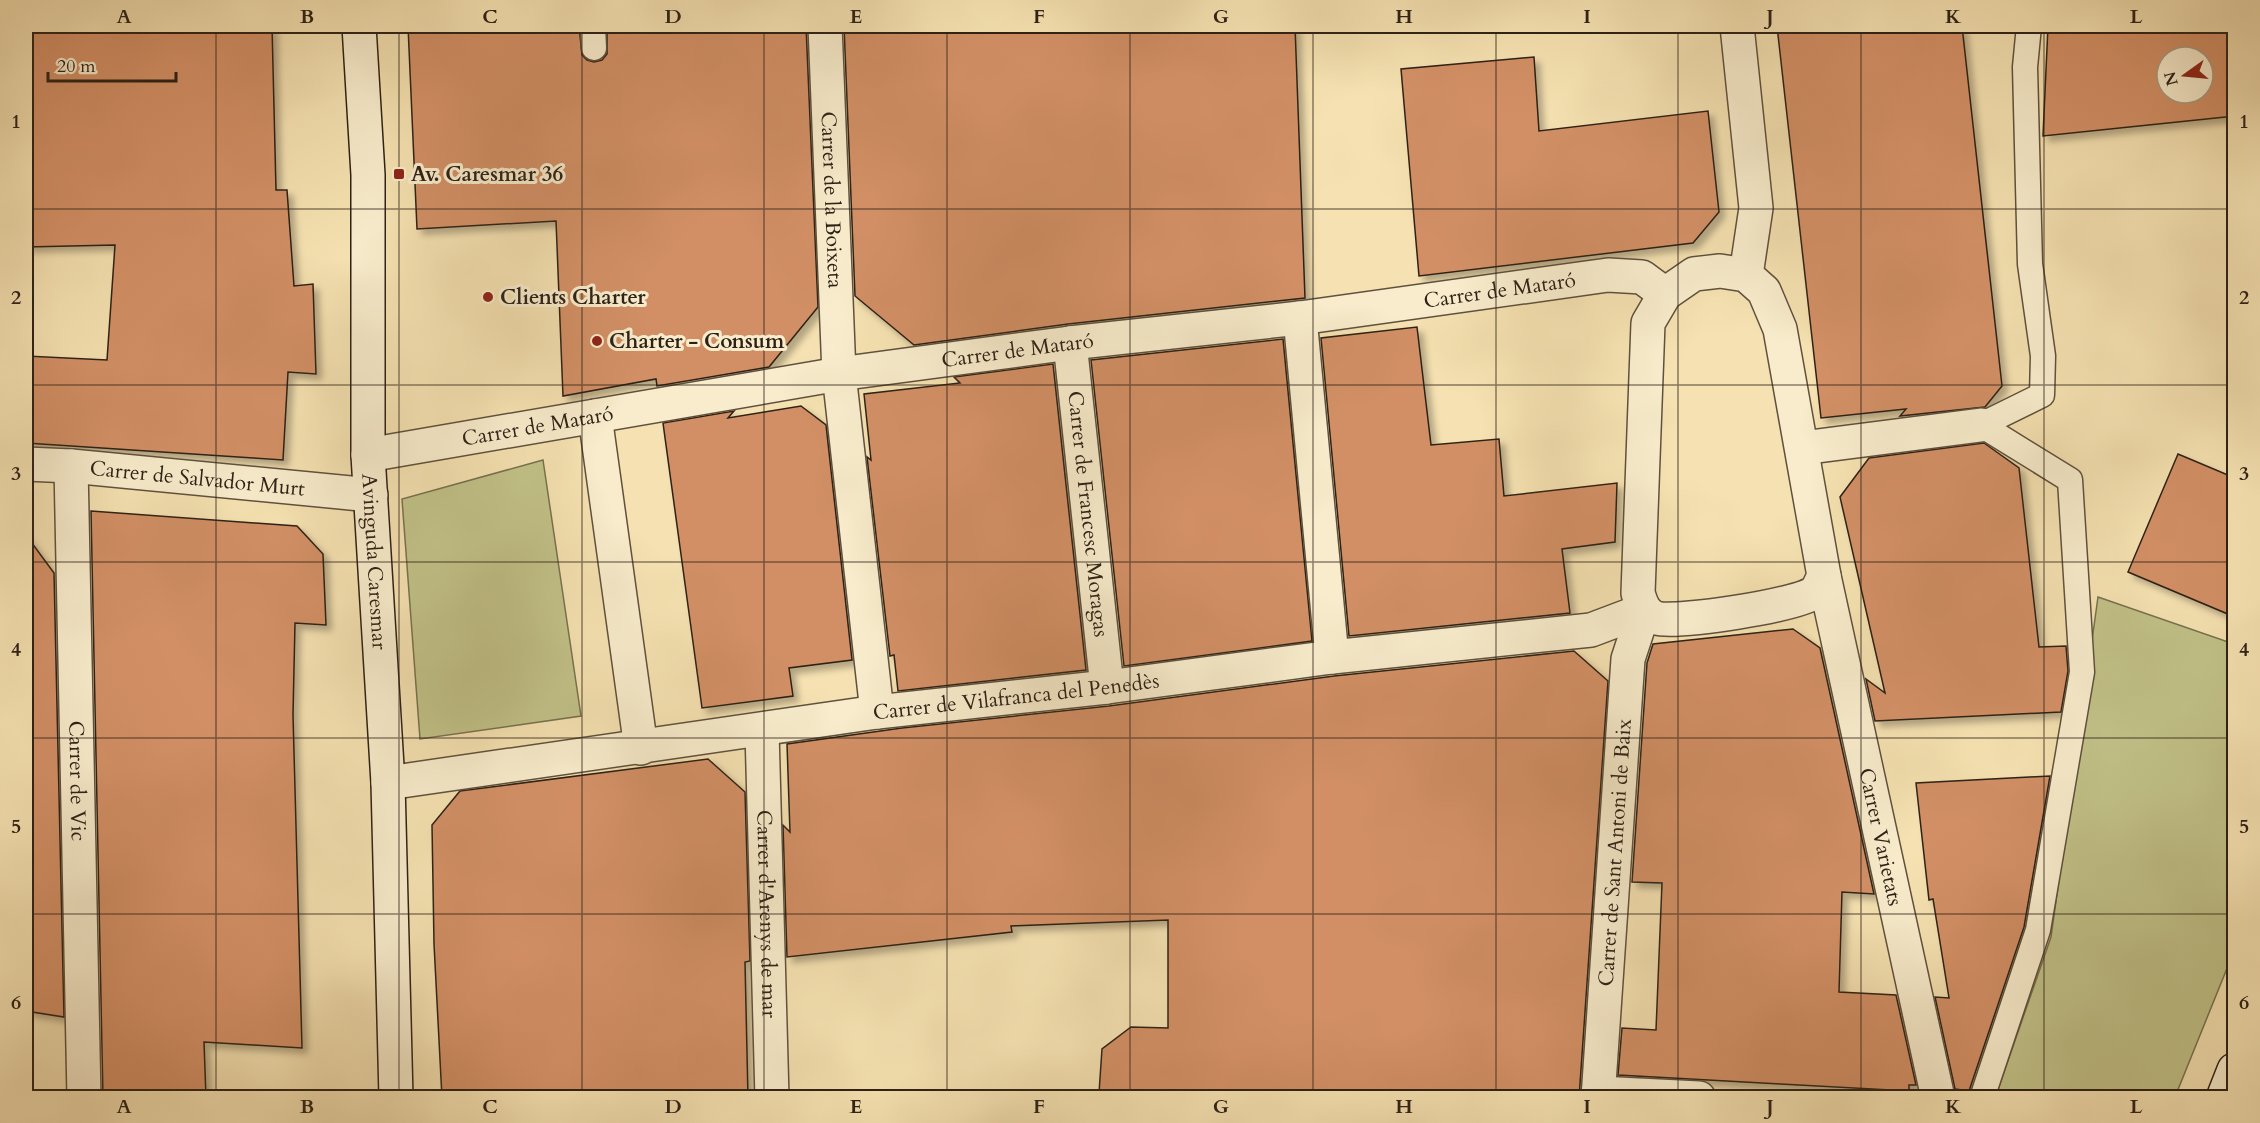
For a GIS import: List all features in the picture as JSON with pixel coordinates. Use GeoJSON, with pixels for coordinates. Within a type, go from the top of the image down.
{"type":"FeatureCollection","features":[{"type":"Feature","properties":{"kind":"street","name":"Avinguda Caresmar"},"geometry":{"type":"LineString","coordinates":[[359,26],[368,175],[368,455],[388,783],[396,1098]]}},
{"type":"Feature","properties":{"kind":"street","name":"Carrer de la Boixeta"},"geometry":{"type":"LineString","coordinates":[[825,26],[839,374]]}},
{"type":"Feature","properties":{"kind":"street"},"geometry":{"type":"LineString","coordinates":[[1737,26],[1756,208],[1746,274],[1720,271],[1694,274],[1665,294],[1648,323],[1638,593],[1644,610],[1655,618],[1684,619],[1795,602],[1815,592],[1824,576]]}},
{"type":"Feature","properties":{"kind":"street","name":"Carrer Varietats"},"geometry":{"type":"LineString","coordinates":[[1746,274],[1764,291],[1780,329],[1824,576],[1938,1098]]}},
{"type":"Feature","properties":{"kind":"street","name":"Carrer de Mataró"},"geometry":{"type":"LineString","coordinates":[[368,455],[839,374],[1070,343],[1300,318],[1608,275],[1642,277],[1665,294]]}},
{"type":"Feature","properties":{"kind":"street"},"geometry":{"type":"LineString","coordinates":[[1300,318],[1332,657]]}},
{"type":"Feature","properties":{"kind":"street","name":"Carrer de Francesc Moragas"},"geometry":{"type":"LineString","coordinates":[[1070,343],[1107,687]]}},
{"type":"Feature","properties":{"kind":"street"},"geometry":{"type":"LineString","coordinates":[[839,374],[877,712]]}},
{"type":"Feature","properties":{"kind":"street"},"geometry":{"type":"LineString","coordinates":[[595,416],[641,748]]}},
{"type":"Feature","properties":{"kind":"street"},"geometry":{"type":"LineString","coordinates":[[1802,448],[1982,425]]}},
{"type":"Feature","properties":{"kind":"street","name":"Carrer de Salvador Murt"},"geometry":{"type":"LineString","coordinates":[[26,464],[71,466],[371,495]]}},
{"type":"Feature","properties":{"kind":"street","name":"Carrer de Vic"},"geometry":{"type":"LineString","coordinates":[[71,466],[84,1098]]}},
{"type":"Feature","properties":{"kind":"street","name":"Carrer de Vilafranca del Penedès"},"geometry":{"type":"LineString","coordinates":[[388,783],[762,731],[877,712],[1107,687],[1332,657],[1591,630],[1644,610]]}},
{"type":"Feature","properties":{"kind":"street","name":"Carrer de Sant Antoni de Baix"},"geometry":{"type":"LineString","coordinates":[[1598,1096],[1628,659],[1644,610]]}},
{"type":"Feature","properties":{"kind":"street","name":"Carrer d'Arenys de mar"},"geometry":{"type":"LineString","coordinates":[[762,731],[772,1098]]}},
{"type":"Feature","properties":{"kind":"street"},"geometry":{"type":"LineString","coordinates":[[2223,1098],[2235,1070]]}},
{"type":"Feature","properties":{"kind":"street"},"geometry":{"type":"LineString","coordinates":[[1598,1096],[1699,1098]]}},
{"type":"Feature","properties":{"kind":"lane"},"geometry":{"type":"LineString","coordinates":[[1982,425],[2042,395],[2043,356],[2030,264],[2025,67],[2029,26]]}},
{"type":"Feature","properties":{"kind":"lane"},"geometry":{"type":"LineString","coordinates":[[1982,425],[2070,480],[2082,672],[2038,930],[1982,1098]]}},
{"type":"Feature","properties":{"kind":"green space"},"geometry":{"type":"Polygon","coordinates":[[[543,460],[581,716],[420,739],[402,499],[543,460]]]}},
{"type":"Feature","properties":{"kind":"green space"},"geometry":{"type":"Polygon","coordinates":[[[2098,597],[2234,644],[2234,951],[2175,1097],[1995,1098],[2051,937],[2098,597]]]}},
{"type":"Feature","properties":{"kind":"building"},"geometry":{"type":"Polygon","coordinates":[[[26,26],[272,26],[276,190],[287,190],[294,286],[313,284],[316,374],[288,372],[283,460],[26,443],[26,356],[107,360],[115,245],[26,247],[26,26]]]}},
{"type":"Feature","properties":{"kind":"building"},"geometry":{"type":"Polygon","coordinates":[[[408,26],[579,26],[582,55],[594,62],[602,60],[607,54],[607,26],[806,26],[818,307],[769,367],[657,386],[656,379],[563,396],[556,221],[417,229],[408,26]]]}},
{"type":"Feature","properties":{"kind":"building"},"geometry":{"type":"Polygon","coordinates":[[[844,26],[1295,26],[1305,298],[1068,324],[914,345],[855,296],[844,26]]]}},
{"type":"Feature","properties":{"kind":"building"},"geometry":{"type":"Polygon","coordinates":[[[1777,26],[1962,26],[2002,386],[1985,407],[1900,416],[1906,409],[1821,418],[1777,26]]]}},
{"type":"Feature","properties":{"kind":"building"},"geometry":{"type":"Polygon","coordinates":[[[2048,26],[2235,26],[2235,116],[2043,136],[2048,26]]]}},
{"type":"Feature","properties":{"kind":"building"},"geometry":{"type":"Polygon","coordinates":[[[1534,57],[1539,131],[1708,111],[1719,212],[1693,243],[1419,276],[1401,69],[1534,57]]]}},
{"type":"Feature","properties":{"kind":"building"},"geometry":{"type":"Polygon","coordinates":[[[1417,327],[1431,445],[1499,439],[1504,496],[1617,483],[1615,542],[1562,549],[1570,613],[1349,636],[1321,338],[1417,327]]]}},
{"type":"Feature","properties":{"kind":"building"},"geometry":{"type":"Polygon","coordinates":[[[1283,339],[1312,641],[1124,666],[1091,360],[1283,339]]]}},
{"type":"Feature","properties":{"kind":"building"},"geometry":{"type":"Polygon","coordinates":[[[1053,364],[1086,670],[898,691],[894,655],[890,656],[867,457],[871,460],[864,394],[960,383],[954,377],[1053,364]]]}},
{"type":"Feature","properties":{"kind":"building"},"geometry":{"type":"Polygon","coordinates":[[[801,406],[826,425],[852,660],[789,668],[793,696],[702,708],[663,423],[734,411],[728,418],[801,406]]]}},
{"type":"Feature","properties":{"kind":"building"},"geometry":{"type":"Polygon","coordinates":[[[1984,443],[2019,468],[2039,647],[2066,646],[2068,671],[2061,712],[1875,721],[1866,679],[1885,693],[1840,497],[1869,458],[1984,443]]]}},
{"type":"Feature","properties":{"kind":"building"},"geometry":{"type":"Polygon","coordinates":[[[2178,454],[2235,478],[2235,617],[2128,572],[2178,454]]]}},
{"type":"Feature","properties":{"kind":"building"},"geometry":{"type":"Polygon","coordinates":[[[91,511],[297,526],[323,554],[326,625],[295,623],[293,715],[302,1048],[204,1042],[206,1098],[103,1098],[91,511]]]}},
{"type":"Feature","properties":{"kind":"building"},"geometry":{"type":"Polygon","coordinates":[[[26,535],[54,573],[64,1017],[26,1011],[26,535]]]}},
{"type":"Feature","properties":{"kind":"building"},"geometry":{"type":"Polygon","coordinates":[[[1793,629],[1820,648],[1874,894],[1842,892],[1839,992],[1896,995],[1916,1085],[1909,1085],[1909,1091],[1618,1075],[1622,1028],[1656,1030],[1662,883],[1632,882],[1647,663],[1653,644],[1793,629]]]}},
{"type":"Feature","properties":{"kind":"building"},"geometry":{"type":"Polygon","coordinates":[[[1574,651],[1608,681],[1579,1098],[1112,1098],[1112,1094],[1099,1093],[1102,1049],[1131,1027],[1168,1028],[1168,920],[1011,926],[1012,932],[787,957],[783,825],[790,832],[787,744],[902,728],[1109,706],[1334,676],[1574,651]]]}},
{"type":"Feature","properties":{"kind":"building"},"geometry":{"type":"Polygon","coordinates":[[[708,759],[745,792],[750,961],[745,962],[748,1098],[442,1098],[434,944],[432,825],[460,791],[708,759]]]}},
{"type":"Feature","properties":{"kind":"building"},"geometry":{"type":"Polygon","coordinates":[[[2050,776],[2024,927],[1969,1091],[1955,1089],[1935,997],[1949,998],[1933,899],[1929,900],[1916,783],[2050,776]]]}},
{"type":"Feature","properties":{"kind":"place","name":"Av. Caresmar 36"},"geometry":{"type":"Point","coordinates":[399,174]}},
{"type":"Feature","properties":{"kind":"place","name":"Clients Charter"},"geometry":{"type":"Point","coordinates":[488,297]}},
{"type":"Feature","properties":{"kind":"place","name":"Charter - Consum"},"geometry":{"type":"Point","coordinates":[597,341]}}]}
